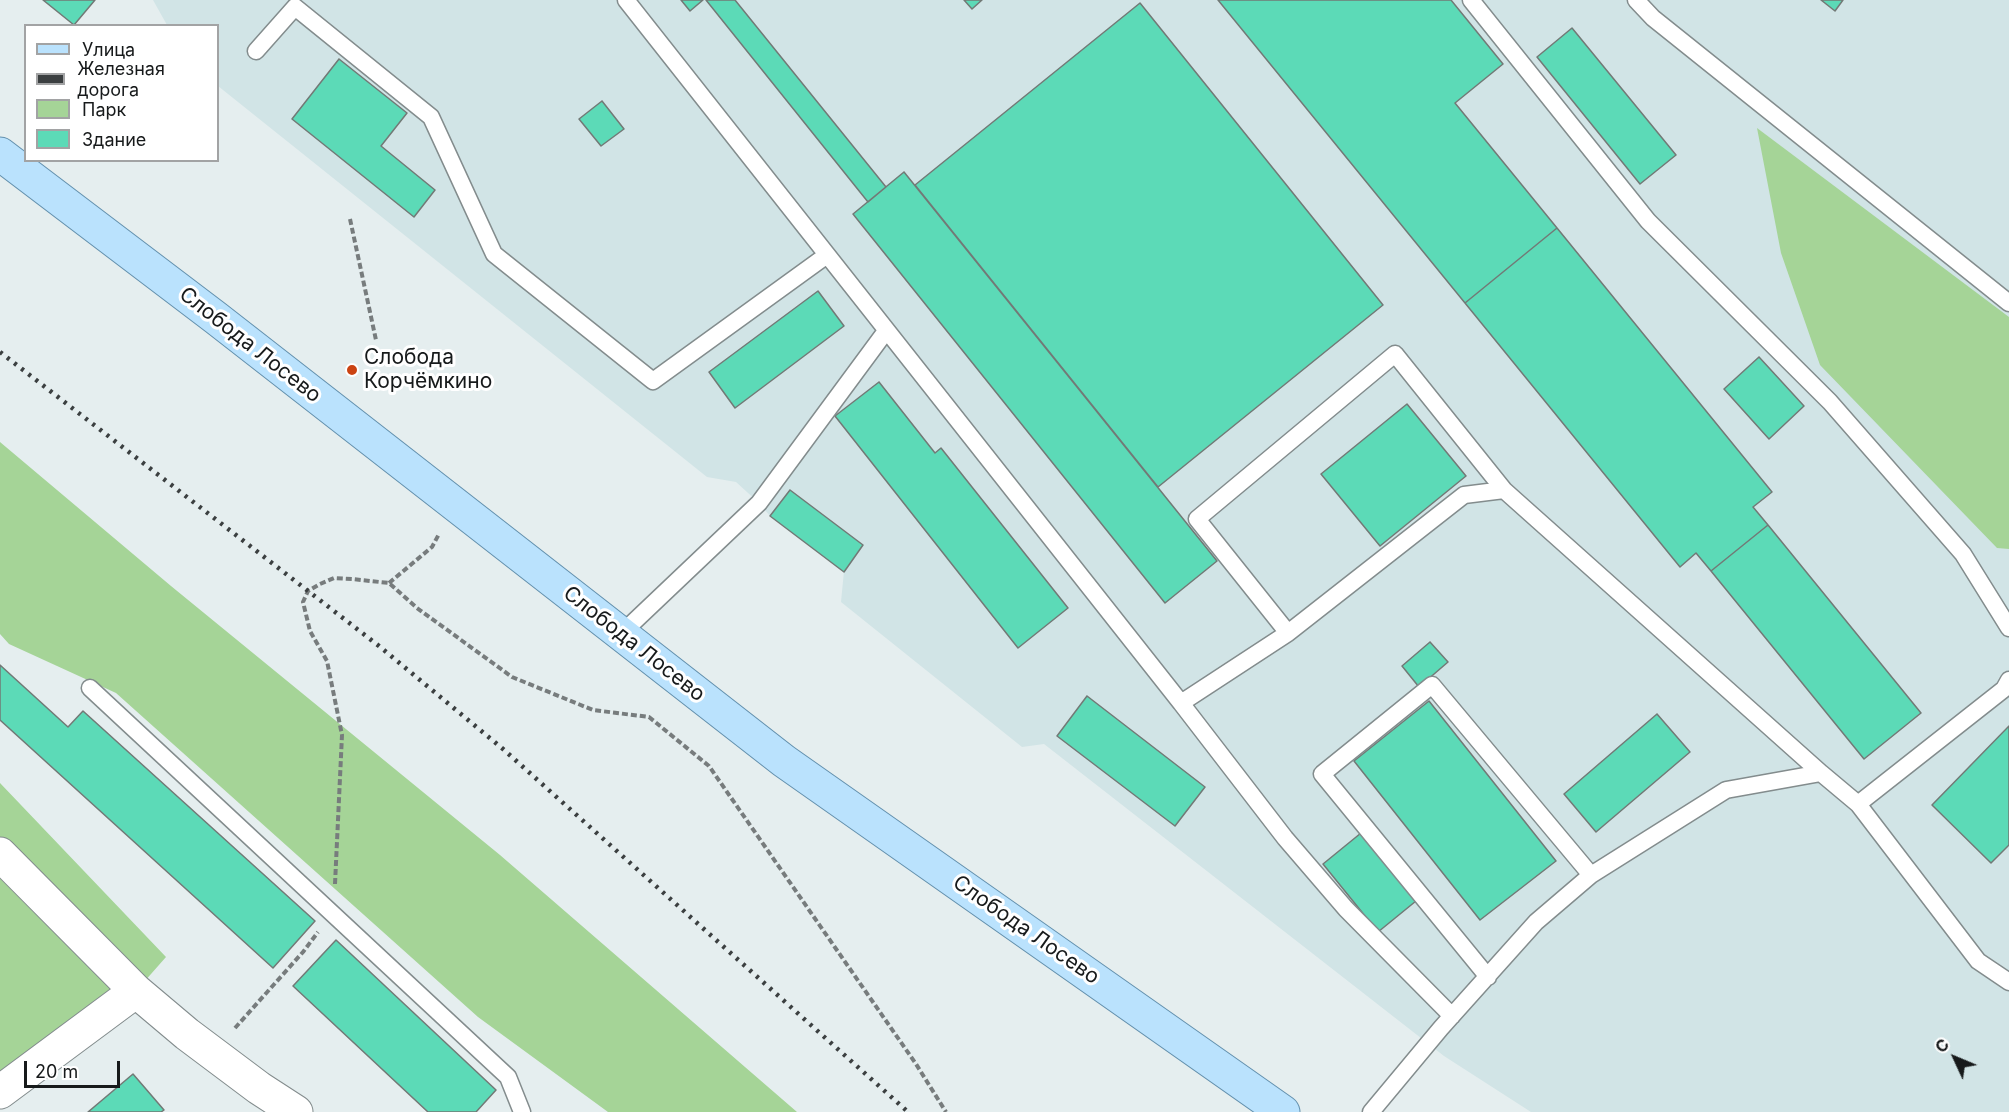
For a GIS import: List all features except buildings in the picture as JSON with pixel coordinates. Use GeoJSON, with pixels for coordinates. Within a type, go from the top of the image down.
{"type":"FeatureCollection","features":[{"type":"Feature","properties":{"kind":"main road","name":"Слобода Лосево"},"geometry":{"type":"LineString","coordinates":[[0,154],[216,318],[784,761],[1283,1112]]}},
{"type":"Feature","properties":{"kind":"street"},"geometry":{"type":"LineString","coordinates":[[0,854],[136,991],[213,1054],[296,1112]]}},
{"type":"Feature","properties":{"kind":"street"},"geometry":{"type":"LineString","coordinates":[[0,1092],[136,991]]}},
{"type":"Feature","properties":{"kind":"lane"},"geometry":{"type":"LineString","coordinates":[[626,0],[1285,838],[1346,909],[1452,1016]]}},
{"type":"Feature","properties":{"kind":"lane"},"geometry":{"type":"LineString","coordinates":[[1472,0],[1648,221],[1830,402],[1963,554],[2009,628]]}},
{"type":"Feature","properties":{"kind":"lane"},"geometry":{"type":"LineString","coordinates":[[1636,0],[1653,18],[2009,303]]}},
{"type":"Feature","properties":{"kind":"lane"},"geometry":{"type":"LineString","coordinates":[[256,51],[295,8],[431,117],[494,254],[653,381],[826,255]]}},
{"type":"Feature","properties":{"kind":"lane"},"geometry":{"type":"LineString","coordinates":[[621,634],[759,503],[886,331]]}},
{"type":"Feature","properties":{"kind":"lane"},"geometry":{"type":"LineString","coordinates":[[1288,633],[1197,519],[1395,354],[1504,490],[1858,804],[1978,961],[2009,982]]}},
{"type":"Feature","properties":{"kind":"lane"},"geometry":{"type":"LineString","coordinates":[[1181,703],[1288,633],[1464,495],[1504,490]]}},
{"type":"Feature","properties":{"kind":"lane"},"geometry":{"type":"LineString","coordinates":[[1858,804],[2004,689],[2009,680]]}},
{"type":"Feature","properties":{"kind":"lane"},"geometry":{"type":"LineString","coordinates":[[1488,977],[1322,774],[1432,685],[1591,875]]}},
{"type":"Feature","properties":{"kind":"lane"},"geometry":{"type":"LineString","coordinates":[[90,688],[508,1077],[522,1112]]}},
{"type":"Feature","properties":{"kind":"lane"},"geometry":{"type":"LineString","coordinates":[[1371,1112],[1536,921],[1591,875],[1726,790],[1821,772]]}},
{"type":"Feature","properties":{"kind":"path"},"geometry":{"type":"LineString","coordinates":[[350,219],[376,340]]}},
{"type":"Feature","properties":{"kind":"path"},"geometry":{"type":"LineString","coordinates":[[389,583],[432,547],[453,503]]}},
{"type":"Feature","properties":{"kind":"path"},"geometry":{"type":"LineString","coordinates":[[213,1054],[303,951],[331,913],[337,871],[336,834],[342,735],[327,661],[310,631],[303,602],[308,591],[334,579],[389,583],[417,608],[512,677],[593,710],[649,717],[709,766],[916,1064],[946,1112]]}},
{"type":"Feature","properties":{"kind":"shaded area"},"geometry":{"type":"Polygon","coordinates":[[[153,0],[2009,0],[2009,1112],[1531,1112],[1444,1056],[1044,744],[1022,747],[841,602],[844,571],[770,516],[736,482],[707,477],[219,87],[219,24],[166,24],[153,0]]]}},
{"type":"Feature","properties":{"kind":"green space"},"geometry":{"type":"Polygon","coordinates":[[[1757,128],[2009,317],[2009,549],[1997,548],[1820,365],[1781,253],[1757,128]]]}},
{"type":"Feature","properties":{"kind":"green space"},"geometry":{"type":"Polygon","coordinates":[[[0,442],[171,586],[500,855],[797,1112],[608,1112],[478,1017],[116,693],[9,644],[0,634],[0,442]]]}},
{"type":"Feature","properties":{"kind":"green space"},"geometry":{"type":"Polygon","coordinates":[[[0,783],[166,957],[136,991],[0,1092],[0,783]]]}},
{"type":"Feature","properties":{"kind":"railway"},"geometry":{"type":"LineString","coordinates":[[0,352],[379,646],[503,749],[908,1112]]}},
{"type":"Feature","properties":{"kind":"place","name":"Слобода Корчёмкино"},"geometry":{"type":"Point","coordinates":[352,370]}}]}
